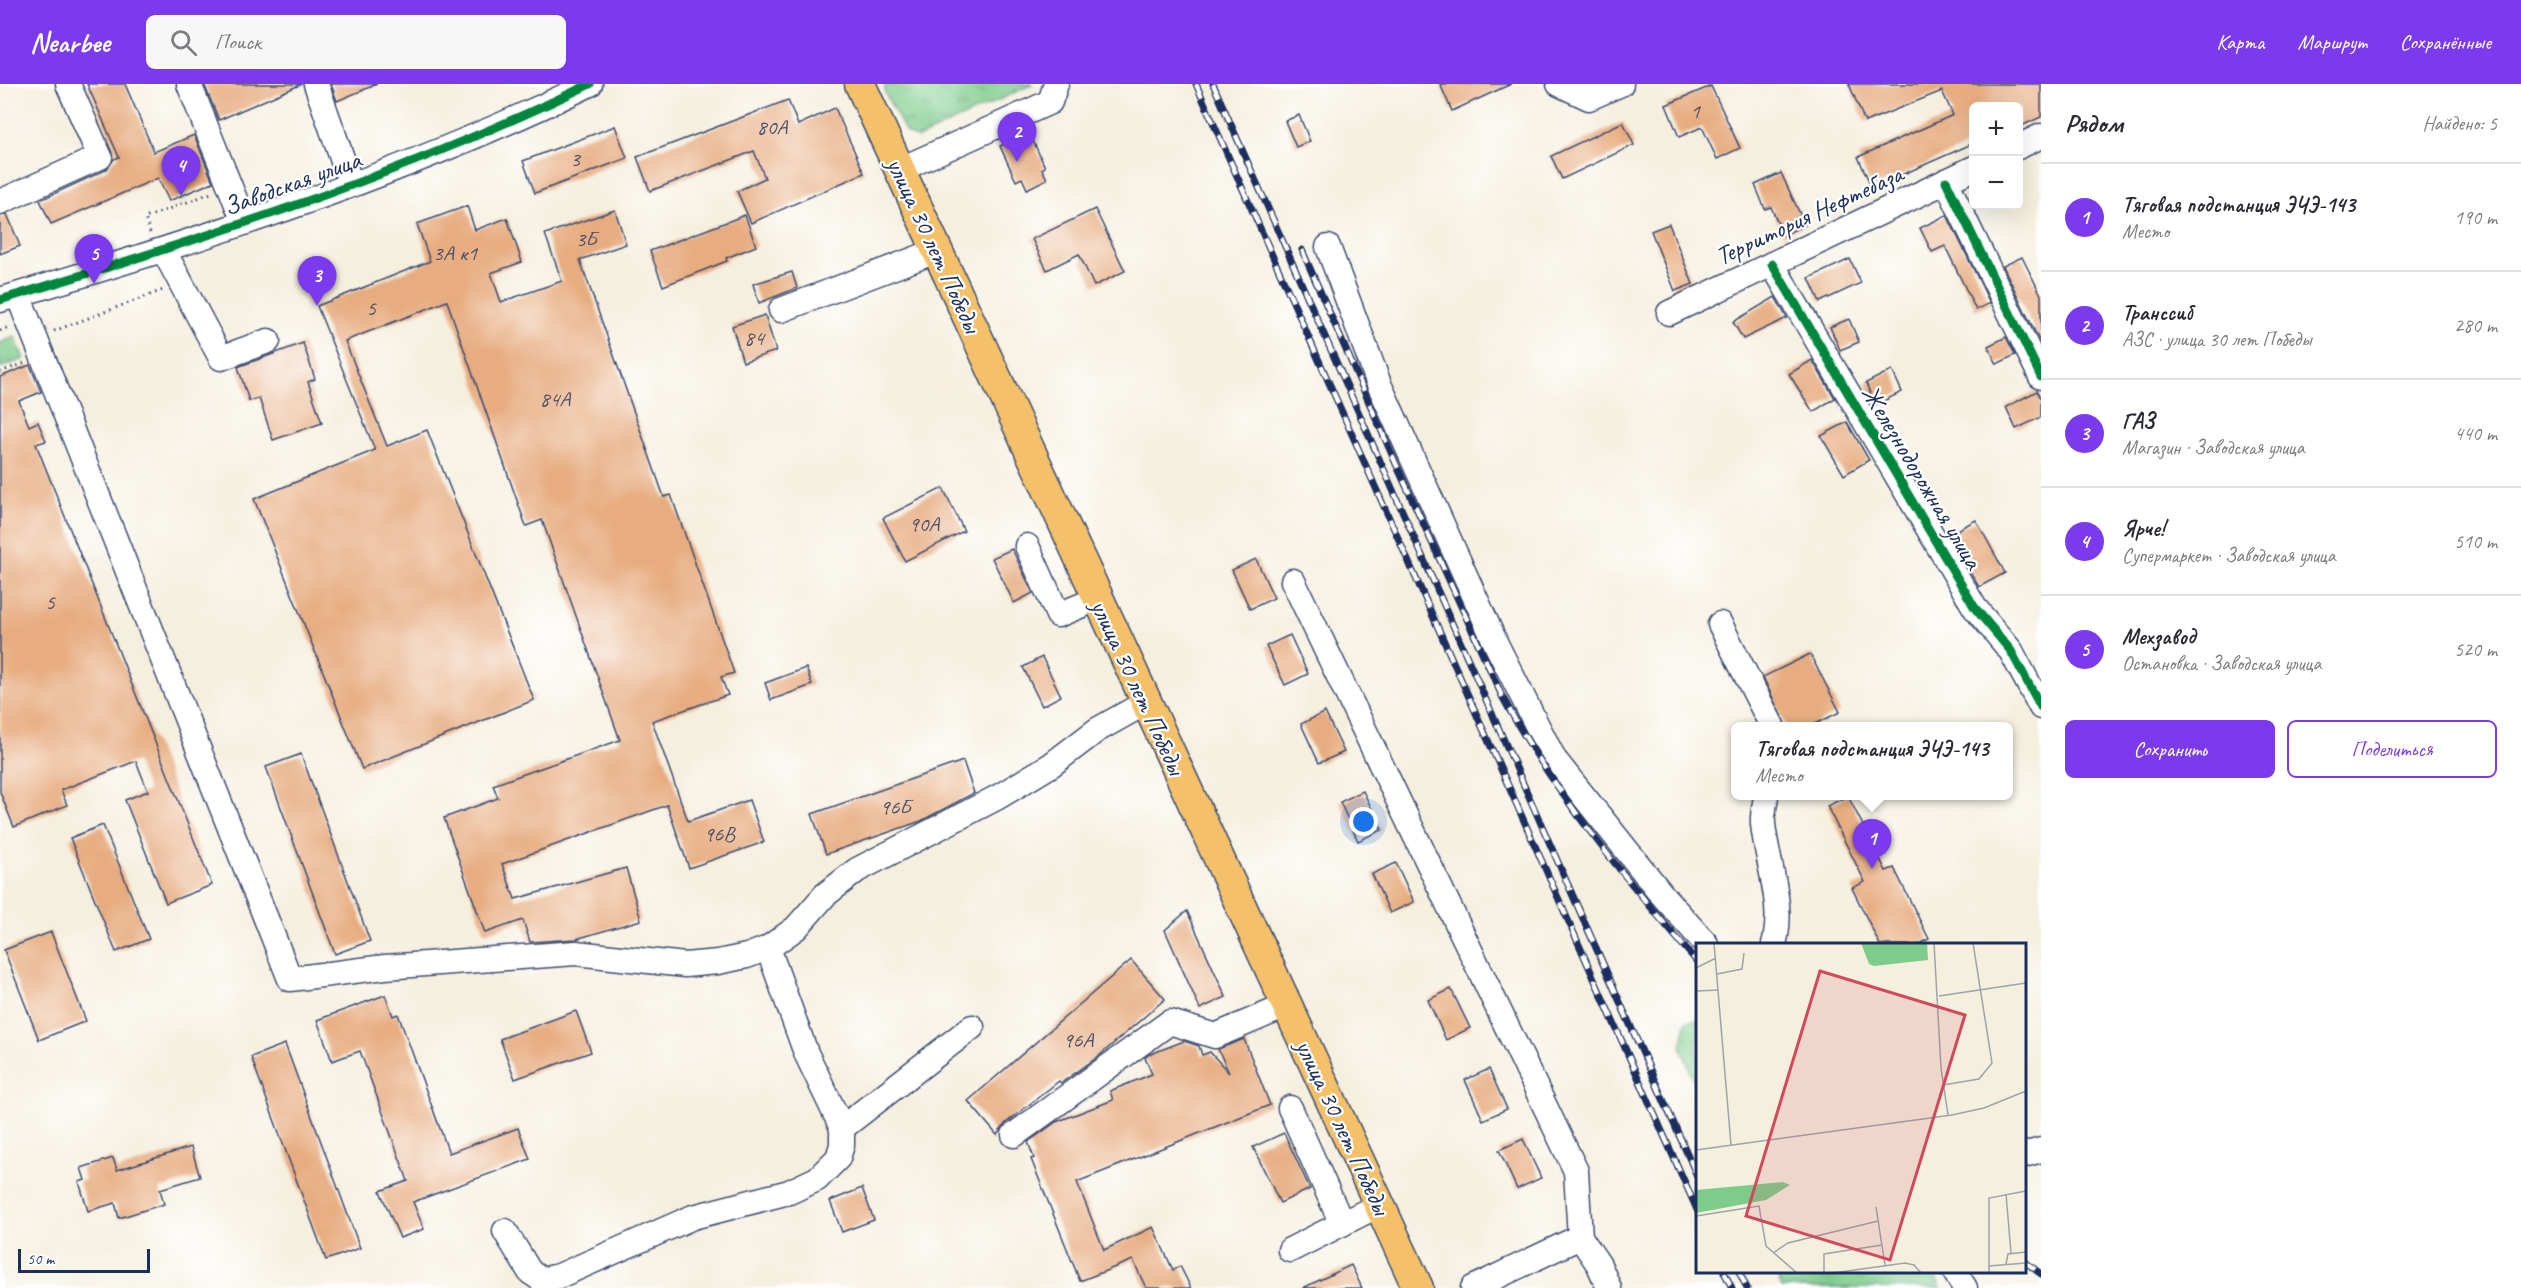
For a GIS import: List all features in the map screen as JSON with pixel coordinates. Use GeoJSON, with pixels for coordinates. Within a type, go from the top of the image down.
{"type":"FeatureCollection","features":[{"type":"Feature","properties":{"kind":"main road","name":"улица 30 лет Победы"},"geometry":{"type":"LineString","coordinates":[[860,84],[1418,1288]]}},
{"type":"Feature","properties":{"kind":"street"},"geometry":{"type":"LineString","coordinates":[[0,202],[100,157],[68,84]]}},
{"type":"Feature","properties":{"kind":"street"},"geometry":{"type":"LineString","coordinates":[[189,84],[244,222]]}},
{"type":"Feature","properties":{"kind":"street"},"geometry":{"type":"LineString","coordinates":[[316,84],[351,184]]}},
{"type":"Feature","properties":{"kind":"street"},"geometry":{"type":"LineString","coordinates":[[899,170],[1050,102],[1056,84]]}},
{"type":"Feature","properties":{"kind":"street"},"geometry":{"type":"LineString","coordinates":[[1559,84],[1589,98],[1621,84]]}},
{"type":"Feature","properties":{"kind":"street","name":"Заводская улица"},"geometry":{"type":"LineString","coordinates":[[9,298],[164,251],[351,184],[462,142],[586,85]]}},
{"type":"Feature","properties":{"kind":"street"},"geometry":{"type":"LineString","coordinates":[[2023,145],[2041,136]]}},
{"type":"Feature","properties":{"kind":"street","name":"Территория Нефтебаза"},"geometry":{"type":"LineString","coordinates":[[1669,313],[1969,170]]}},
{"type":"Feature","properties":{"kind":"street"},"geometry":{"type":"LineString","coordinates":[[1946,181],[2041,377]]}},
{"type":"Feature","properties":{"kind":"street"},"geometry":{"type":"LineString","coordinates":[[1328,247],[1379,384],[1497,646],[1554,759],[1664,897],[1704,943]]}},
{"type":"Feature","properties":{"kind":"street"},"geometry":{"type":"LineString","coordinates":[[164,251],[221,358],[268,341]]}},
{"type":"Feature","properties":{"kind":"street"},"geometry":{"type":"LineString","coordinates":[[781,310],[936,251]]}},
{"type":"Feature","properties":{"kind":"street","name":"Железнодорожная улица"},"geometry":{"type":"LineString","coordinates":[[1772,264],[1976,608],[2011,651],[2041,707]]}},
{"type":"Feature","properties":{"kind":"street"},"geometry":{"type":"LineString","coordinates":[[9,298],[290,979],[385,967],[576,953],[685,964],[718,962],[768,948],[796,928],[825,895],[857,870],[998,797],[1051,765],[1097,730],[1145,703]]}},
{"type":"Feature","properties":{"kind":"street"},"geometry":{"type":"LineString","coordinates":[[1027,546],[1058,615],[1097,599]]}},
{"type":"Feature","properties":{"kind":"street"},"geometry":{"type":"LineString","coordinates":[[1293,581],[1576,1171],[1580,1238],[1599,1265],[1610,1288]]}},
{"type":"Feature","properties":{"kind":"street"},"geometry":{"type":"LineString","coordinates":[[1720,624],[1770,722]]}},
{"type":"Feature","properties":{"kind":"street"},"geometry":{"type":"LineString","coordinates":[[1765,800],[1763,821],[1777,912],[1775,943]]}},
{"type":"Feature","properties":{"kind":"street"},"geometry":{"type":"LineString","coordinates":[[505,1231],[530,1272],[542,1280],[559,1276],[693,1217],[789,1192],[817,1179],[838,1158],[842,1145],[842,1128],[806,1053],[768,948]]}},
{"type":"Feature","properties":{"kind":"street"},"geometry":{"type":"LineString","coordinates":[[1014,1135],[1170,1022],[1215,1036],[1287,1006]]}},
{"type":"Feature","properties":{"kind":"street"},"geometry":{"type":"LineString","coordinates":[[842,1128],[972,1028]]}},
{"type":"Feature","properties":{"kind":"street"},"geometry":{"type":"LineString","coordinates":[[1290,1108],[1342,1224]]}},
{"type":"Feature","properties":{"kind":"street"},"geometry":{"type":"LineString","coordinates":[[2026,1155],[2041,1150]]}},
{"type":"Feature","properties":{"kind":"street"},"geometry":{"type":"LineString","coordinates":[[1290,1250],[1379,1205]]}},
{"type":"Feature","properties":{"kind":"street"},"geometry":{"type":"LineString","coordinates":[[1473,1288],[1580,1238]]}},
{"type":"Feature","properties":{"kind":"street"},"geometry":{"type":"LineString","coordinates":[[1956,1273],[1965,1288]]}},
{"type":"Feature","properties":{"kind":"green space"},"geometry":{"type":"Polygon","coordinates":[[[885,84],[1033,84],[918,138],[906,133],[885,93],[885,84]]]}},
{"type":"Feature","properties":{"kind":"green space"},"geometry":{"type":"Polygon","coordinates":[[[15,337],[24,359],[0,368],[0,343],[15,337]]]}},
{"type":"Feature","properties":{"kind":"green space"},"geometry":{"type":"Polygon","coordinates":[[[1696,1020],[1696,1086],[1681,1047],[1686,1022],[1696,1020]]]}},
{"type":"Feature","properties":{"kind":"green space"},"geometry":{"type":"Polygon","coordinates":[[[1776,1273],[1934,1273],[1941,1288],[1782,1288],[1776,1273]]]}},
{"type":"Feature","properties":{"kind":"building"},"geometry":{"type":"Polygon","coordinates":[[[87,84],[125,84],[154,152],[194,135],[213,182],[169,201],[158,178],[51,224],[40,200],[106,170],[114,159],[119,157],[87,84]]]}},
{"type":"Feature","properties":{"kind":"building"},"geometry":{"type":"Polygon","coordinates":[[[204,84],[302,84],[219,120],[204,84]]]}},
{"type":"Feature","properties":{"kind":"building"},"geometry":{"type":"Polygon","coordinates":[[[331,84],[377,84],[337,101],[331,84]]]}},
{"type":"Feature","properties":{"kind":"building"},"geometry":{"type":"Polygon","coordinates":[[[1440,84],[1511,84],[1452,111],[1440,84]]]}},
{"type":"Feature","properties":{"kind":"building"},"geometry":{"type":"Polygon","coordinates":[[[1849,84],[2041,84],[2041,117],[2023,125],[2023,102],[1969,102],[1969,145],[1872,188],[1858,157],[1953,115],[1942,91],[1865,122],[1849,84]]]}},
{"type":"Feature","properties":{"kind":"building"},"geometry":{"type":"Polygon","coordinates":[[[1711,86],[1740,148],[1717,159],[1702,127],[1679,137],[1666,105],[1711,86]]]}},
{"type":"Feature","properties":{"kind":"building"},"geometry":{"type":"Polygon","coordinates":[[[788,100],[798,125],[835,108],[864,173],[751,223],[737,191],[765,178],[754,151],[650,191],[637,157],[788,100]]]}},
{"type":"Feature","properties":{"kind":"building"},"geometry":{"type":"Polygon","coordinates":[[[1299,115],[1310,141],[1296,147],[1285,121],[1299,115]]]}},
{"type":"Feature","properties":{"kind":"building"},"geometry":{"type":"Polygon","coordinates":[[[1623,122],[1634,145],[1562,179],[1551,156],[1623,122]]]}},
{"type":"Feature","properties":{"kind":"building"},"geometry":{"type":"Polygon","coordinates":[[[615,126],[627,158],[535,193],[523,161],[615,126]]]}},
{"type":"Feature","properties":{"kind":"building"},"geometry":{"type":"Polygon","coordinates":[[[1029,132],[1045,167],[1042,169],[1047,179],[1027,189],[1022,178],[1016,181],[1000,146],[1029,132]]]}},
{"type":"Feature","properties":{"kind":"building"},"geometry":{"type":"Polygon","coordinates":[[[1781,173],[1805,225],[1783,235],[1771,207],[1765,209],[1755,185],[1781,173]]]}},
{"type":"Feature","properties":{"kind":"building"},"geometry":{"type":"Polygon","coordinates":[[[467,206],[475,230],[507,218],[522,262],[491,273],[501,302],[562,281],[545,234],[615,210],[626,244],[580,260],[664,497],[671,495],[734,673],[721,677],[728,695],[652,721],[688,821],[749,800],[764,842],[689,868],[667,805],[502,864],[515,899],[626,868],[641,920],[576,939],[530,942],[523,920],[485,933],[444,818],[498,798],[493,785],[620,740],[542,520],[526,526],[447,301],[345,341],[387,446],[427,430],[534,700],[362,769],[254,499],[375,450],[317,306],[430,261],[417,224],[467,206]]]}},
{"type":"Feature","properties":{"kind":"building"},"geometry":{"type":"Polygon","coordinates":[[[1095,209],[1125,271],[1094,286],[1079,254],[1047,270],[1032,239],[1095,209]]]}},
{"type":"Feature","properties":{"kind":"building"},"geometry":{"type":"Polygon","coordinates":[[[7,214],[20,246],[0,254],[0,216],[7,214]]]}},
{"type":"Feature","properties":{"kind":"building"},"geometry":{"type":"Polygon","coordinates":[[[745,215],[756,246],[726,258],[727,261],[663,286],[650,251],[745,215]]]}},
{"type":"Feature","properties":{"kind":"building"},"geometry":{"type":"Polygon","coordinates":[[[1947,215],[1990,303],[1976,310],[1945,246],[1932,252],[1920,228],[1947,215]]]}},
{"type":"Feature","properties":{"kind":"building"},"geometry":{"type":"Polygon","coordinates":[[[1669,224],[1693,284],[1675,291],[1651,231],[1669,224]]]}},
{"type":"Feature","properties":{"kind":"building"},"geometry":{"type":"Polygon","coordinates":[[[2022,257],[2041,295],[2041,344],[2003,266],[2022,257]]]}},
{"type":"Feature","properties":{"kind":"building"},"geometry":{"type":"Polygon","coordinates":[[[1850,259],[1861,283],[1820,302],[1809,278],[1850,259]]]}},
{"type":"Feature","properties":{"kind":"building"},"geometry":{"type":"Polygon","coordinates":[[[792,272],[797,288],[759,303],[753,284],[792,272]]]}},
{"type":"Feature","properties":{"kind":"building"},"geometry":{"type":"Polygon","coordinates":[[[1775,297],[1787,318],[1743,339],[1733,322],[1775,297]]]}},
{"type":"Feature","properties":{"kind":"building"},"geometry":{"type":"Polygon","coordinates":[[[765,315],[776,351],[743,362],[732,326],[765,315]]]}},
{"type":"Feature","properties":{"kind":"building"},"geometry":{"type":"Polygon","coordinates":[[[1849,319],[1859,342],[1840,350],[1830,327],[1849,319]]]}},
{"type":"Feature","properties":{"kind":"building"},"geometry":{"type":"Polygon","coordinates":[[[2006,337],[2015,355],[1997,364],[1988,346],[2006,337]]]}},
{"type":"Feature","properties":{"kind":"building"},"geometry":{"type":"Polygon","coordinates":[[[303,343],[315,379],[308,382],[322,423],[273,440],[259,398],[249,401],[238,367],[303,343]]]}},
{"type":"Feature","properties":{"kind":"building"},"geometry":{"type":"Polygon","coordinates":[[[1812,360],[1835,398],[1813,412],[1789,374],[1812,360]]]}},
{"type":"Feature","properties":{"kind":"building"},"geometry":{"type":"Polygon","coordinates":[[[30,365],[41,392],[19,401],[29,426],[38,422],[46,441],[36,444],[212,885],[166,903],[125,800],[148,791],[136,761],[61,790],[67,805],[14,827],[0,792],[0,377],[30,365]]]}},
{"type":"Feature","properties":{"kind":"building"},"geometry":{"type":"Polygon","coordinates":[[[1892,370],[1902,392],[1875,405],[1866,383],[1892,370]]]}},
{"type":"Feature","properties":{"kind":"building"},"geometry":{"type":"Polygon","coordinates":[[[2037,391],[2041,399],[2041,417],[2016,429],[2006,407],[2037,391]]]}},
{"type":"Feature","properties":{"kind":"building"},"geometry":{"type":"Polygon","coordinates":[[[1847,422],[1869,460],[1844,475],[1821,436],[1847,422]]]}},
{"type":"Feature","properties":{"kind":"building"},"geometry":{"type":"Polygon","coordinates":[[[943,488],[964,531],[905,561],[883,518],[943,488]]]}},
{"type":"Feature","properties":{"kind":"building"},"geometry":{"type":"Polygon","coordinates":[[[1976,520],[2005,573],[1979,587],[1949,534],[1976,520]]]}},
{"type":"Feature","properties":{"kind":"building"},"geometry":{"type":"Polygon","coordinates":[[[1012,549],[1033,593],[1014,603],[992,558],[1012,549]]]}},
{"type":"Feature","properties":{"kind":"building"},"geometry":{"type":"Polygon","coordinates":[[[1256,559],[1274,598],[1250,609],[1232,570],[1256,559]]]}},
{"type":"Feature","properties":{"kind":"building"},"geometry":{"type":"Polygon","coordinates":[[[1290,635],[1308,674],[1285,685],[1266,646],[1290,635]]]}},
{"type":"Feature","properties":{"kind":"building"},"geometry":{"type":"Polygon","coordinates":[[[1810,654],[1840,712],[1819,722],[1784,722],[1763,677],[1810,654]]]}},
{"type":"Feature","properties":{"kind":"building"},"geometry":{"type":"Polygon","coordinates":[[[1042,657],[1061,696],[1042,706],[1023,667],[1042,657]]]}},
{"type":"Feature","properties":{"kind":"building"},"geometry":{"type":"Polygon","coordinates":[[[806,668],[812,685],[771,700],[765,683],[806,668]]]}},
{"type":"Feature","properties":{"kind":"building"},"geometry":{"type":"Polygon","coordinates":[[[1325,712],[1344,752],[1319,763],[1301,724],[1325,712]]]}},
{"type":"Feature","properties":{"kind":"building"},"geometry":{"type":"Polygon","coordinates":[[[301,754],[370,941],[335,954],[266,767],[301,754]]]}},
{"type":"Feature","properties":{"kind":"building"},"geometry":{"type":"Polygon","coordinates":[[[963,761],[974,793],[921,821],[826,854],[812,814],[963,761]]]}},
{"type":"Feature","properties":{"kind":"building"},"geometry":{"type":"Polygon","coordinates":[[[1363,791],[1382,830],[1358,841],[1340,802],[1363,791]]]}},
{"type":"Feature","properties":{"kind":"building"},"geometry":{"type":"Polygon","coordinates":[[[1840,800],[1850,800],[1886,871],[1894,868],[1929,939],[1922,943],[1879,943],[1852,888],[1865,882],[1827,806],[1840,800]]]}},
{"type":"Feature","properties":{"kind":"building"},"geometry":{"type":"Polygon","coordinates":[[[103,825],[149,939],[116,952],[70,838],[103,825]]]}},
{"type":"Feature","properties":{"kind":"building"},"geometry":{"type":"Polygon","coordinates":[[[1396,863],[1414,902],[1390,913],[1372,874],[1396,863]]]}},
{"type":"Feature","properties":{"kind":"building"},"geometry":{"type":"Polygon","coordinates":[[[1187,911],[1226,997],[1200,1009],[1165,930],[1187,911]]]}},
{"type":"Feature","properties":{"kind":"building"},"geometry":{"type":"Polygon","coordinates":[[[51,932],[86,1021],[39,1040],[4,950],[51,932]]]}},
{"type":"Feature","properties":{"kind":"building"},"geometry":{"type":"Polygon","coordinates":[[[1131,960],[1165,999],[1099,1056],[1061,1083],[1059,1081],[1006,1123],[997,1135],[968,1101],[1131,960]]]}},
{"type":"Feature","properties":{"kind":"building"},"geometry":{"type":"Polygon","coordinates":[[[1451,989],[1470,1028],[1446,1040],[1428,1000],[1451,989]]]}},
{"type":"Feature","properties":{"kind":"building"},"geometry":{"type":"Polygon","coordinates":[[[385,995],[393,1016],[398,1014],[449,1153],[518,1128],[530,1159],[413,1202],[424,1229],[400,1238],[380,1191],[408,1181],[360,1051],[332,1061],[317,1020],[385,995]]]}},
{"type":"Feature","properties":{"kind":"building"},"geometry":{"type":"Polygon","coordinates":[[[576,1011],[591,1052],[515,1079],[500,1039],[576,1011]]]}},
{"type":"Feature","properties":{"kind":"building"},"geometry":{"type":"Polygon","coordinates":[[[1244,1039],[1270,1105],[1077,1182],[1104,1250],[1153,1227],[1173,1270],[1180,1266],[1191,1288],[1146,1288],[1133,1260],[1080,1281],[1031,1159],[1034,1158],[1028,1142],[1056,1122],[1113,1100],[1110,1091],[1152,1074],[1145,1058],[1148,1055],[1184,1041],[1199,1046],[1202,1055],[1210,1052],[1229,1073],[1218,1049],[1244,1039]]]}},
{"type":"Feature","properties":{"kind":"building"},"geometry":{"type":"Polygon","coordinates":[[[285,1044],[360,1248],[326,1260],[251,1057],[285,1044]]]}},
{"type":"Feature","properties":{"kind":"building"},"geometry":{"type":"Polygon","coordinates":[[[1489,1069],[1507,1109],[1483,1120],[1465,1080],[1489,1069]]]}},
{"type":"Feature","properties":{"kind":"building"},"geometry":{"type":"Polygon","coordinates":[[[1284,1133],[1310,1189],[1280,1203],[1253,1147],[1284,1133]]]}},
{"type":"Feature","properties":{"kind":"building"},"geometry":{"type":"Polygon","coordinates":[[[1523,1139],[1541,1178],[1517,1189],[1499,1150],[1523,1139]]]}},
{"type":"Feature","properties":{"kind":"building"},"geometry":{"type":"Polygon","coordinates":[[[191,1147],[200,1177],[160,1189],[164,1204],[119,1218],[115,1203],[88,1211],[79,1182],[85,1180],[81,1168],[113,1158],[117,1170],[191,1147]]]}},
{"type":"Feature","properties":{"kind":"building"},"geometry":{"type":"Polygon","coordinates":[[[862,1188],[874,1220],[842,1232],[830,1201],[862,1188]]]}},
{"type":"Feature","properties":{"kind":"building"},"geometry":{"type":"Polygon","coordinates":[[[1351,1265],[1362,1288],[1303,1288],[1351,1265]]]}},
{"type":"Feature","properties":{"kind":"railway"},"geometry":{"type":"LineString","coordinates":[[1196,84],[1696,1208]]}},
{"type":"Feature","properties":{"kind":"railway"},"geometry":{"type":"LineString","coordinates":[[1213,84],[1696,1173]]}},
{"type":"Feature","properties":{"kind":"railway"},"geometry":{"type":"LineString","coordinates":[[1302,250],[1502,696],[1544,767],[1592,835],[1696,961]]}},
{"type":"Feature","properties":{"kind":"railway"},"geometry":{"type":"LineString","coordinates":[[2026,1263],[2041,1274]]}},
{"type":"Feature","properties":{"kind":"railway"},"geometry":{"type":"LineString","coordinates":[[1724,1273],[1732,1288]]}},
{"type":"Feature","properties":{"kind":"railway"},"geometry":{"type":"LineString","coordinates":[[1740,1273],[1747,1288]]}},
{"type":"Feature","properties":{"kind":"cycle path"},"geometry":{"type":"LineString","coordinates":[[0,300],[225,230],[373,177],[519,117],[590,84]]}},
{"type":"Feature","properties":{"kind":"cycle path"},"geometry":{"type":"LineString","coordinates":[[1946,181],[2041,377]]}},
{"type":"Feature","properties":{"kind":"cycle path"},"geometry":{"type":"LineString","coordinates":[[1772,264],[1975,608],[2011,651],[2041,707]]}},
{"type":"Feature","properties":{"kind":"place","name":"Транссиб"},"geometry":{"type":"Point","coordinates":[1017,162]}},
{"type":"Feature","properties":{"kind":"place","name":"Ярче!"},"geometry":{"type":"Point","coordinates":[181,196]}},
{"type":"Feature","properties":{"kind":"place","name":"Мехзавод"},"geometry":{"type":"Point","coordinates":[94,284]}},
{"type":"Feature","properties":{"kind":"place","name":"ГАЗ"},"geometry":{"type":"Point","coordinates":[317,306]}},
{"type":"Feature","properties":{"kind":"place","name":"Тяговая подстанция ЭЧЭ-143"},"geometry":{"type":"Point","coordinates":[1872,869]}}]}
